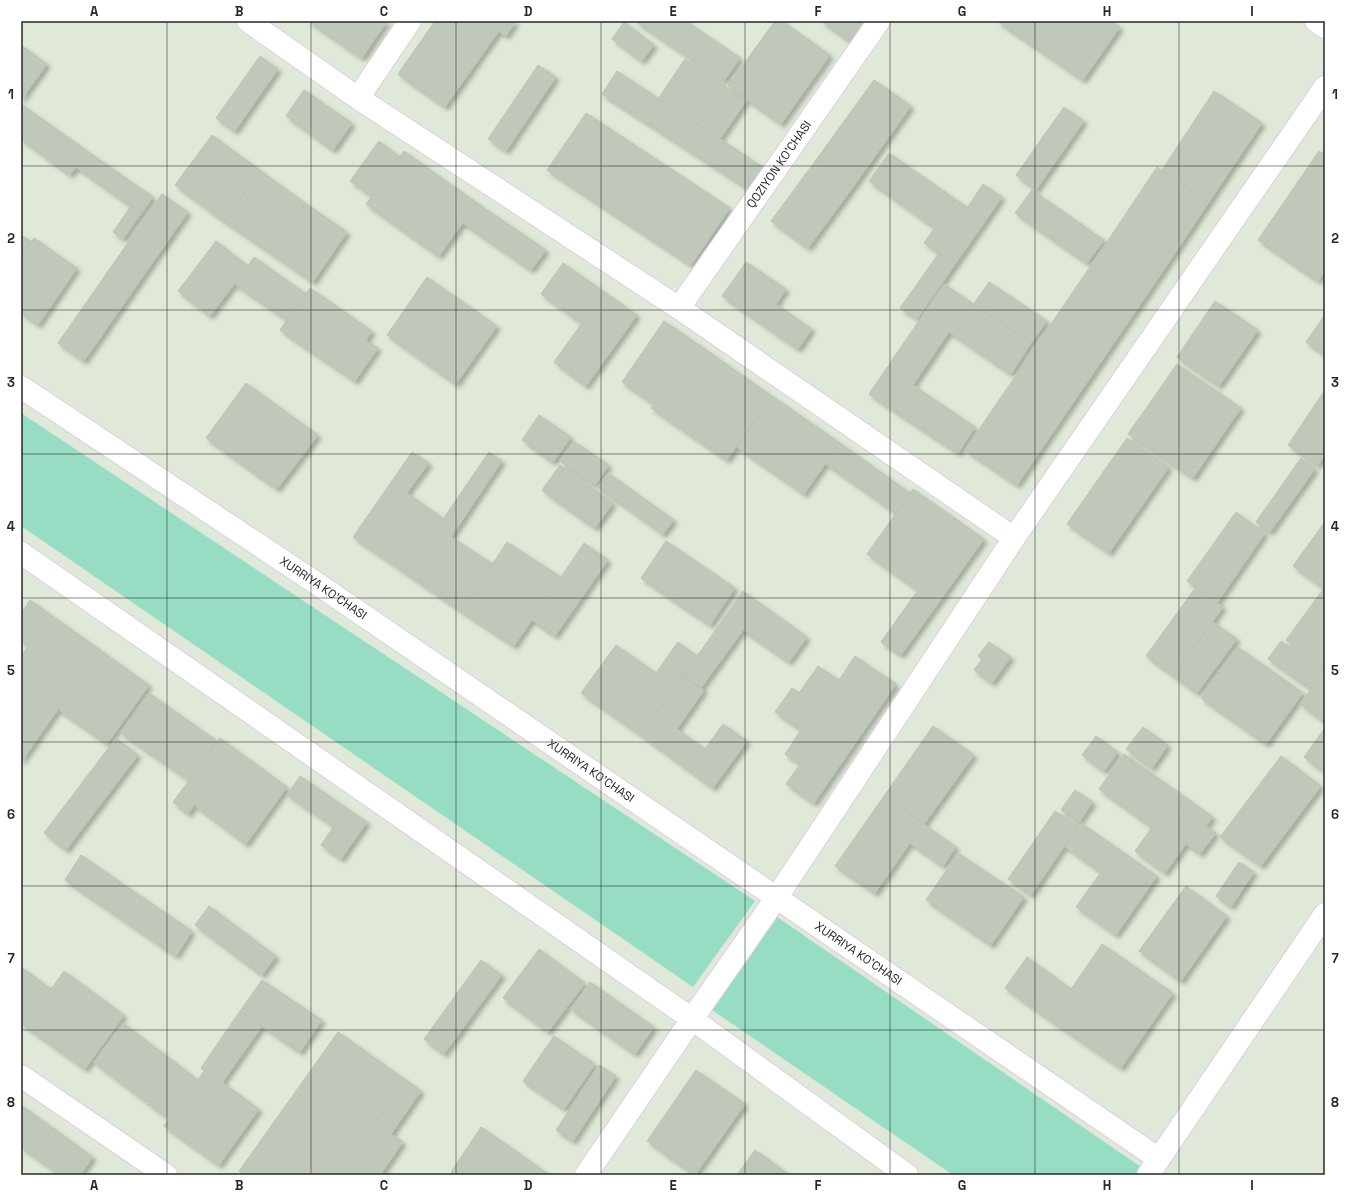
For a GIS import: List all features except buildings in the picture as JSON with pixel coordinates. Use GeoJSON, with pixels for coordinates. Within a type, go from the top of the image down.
{"type":"FeatureCollection","features":[{"type":"Feature","properties":{"kind":"street"},"geometry":{"type":"LineString","coordinates":[[248,21],[358,98],[679,308],[1014,538]]}},
{"type":"Feature","properties":{"kind":"street"},"geometry":{"type":"LineString","coordinates":[[358,98],[410,21]]}},
{"type":"Feature","properties":{"kind":"street","name":"QOZIYON KO'CHASI"},"geometry":{"type":"LineString","coordinates":[[679,308],[879,21]]}},
{"type":"Feature","properties":{"kind":"street"},"geometry":{"type":"LineString","coordinates":[[1316,21],[1325,27]]}},
{"type":"Feature","properties":{"kind":"street"},"geometry":{"type":"LineString","coordinates":[[586,1175],[777,897],[1014,538],[1325,87]]}},
{"type":"Feature","properties":{"kind":"street","name":"XURRIYA KO'CHASI"},"geometry":{"type":"LineString","coordinates":[[21,387],[319,585],[777,897],[1153,1167]]}},
{"type":"Feature","properties":{"kind":"street"},"geometry":{"type":"LineString","coordinates":[[21,553],[692,1019],[907,1175]]}},
{"type":"Feature","properties":{"kind":"street"},"geometry":{"type":"LineString","coordinates":[[1153,1167],[1325,914]]}},
{"type":"Feature","properties":{"kind":"street"},"geometry":{"type":"LineString","coordinates":[[21,1076],[166,1175]]}},
{"type":"Feature","properties":{"kind":"green space"},"geometry":{"type":"Polygon","coordinates":[[[21,413],[755,901],[693,987],[21,526],[21,413]]]}},
{"type":"Feature","properties":{"kind":"green space"},"geometry":{"type":"Polygon","coordinates":[[[777,917],[1141,1167],[1136,1175],[953,1175],[712,1010],[777,917]]]}}]}
